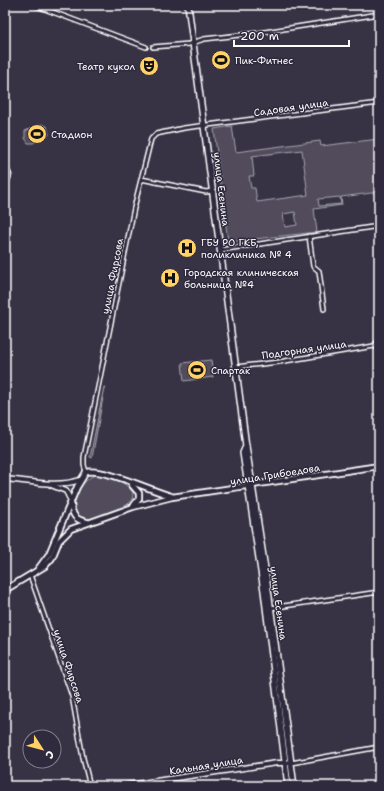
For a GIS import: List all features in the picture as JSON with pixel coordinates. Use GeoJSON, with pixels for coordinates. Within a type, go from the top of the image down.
{"type":"FeatureCollection","features":[{"type":"Feature","properties":{"kind":"main road","name":"улица Есенина"},"geometry":{"type":"LineString","coordinates":[[188,5],[251,486],[294,786]]}},
{"type":"Feature","properties":{"kind":"main road","name":"улица Грибоедова"},"geometry":{"type":"LineString","coordinates":[[133,507],[172,497],[379,466]]}},
{"type":"Feature","properties":{"kind":"main road"},"geometry":{"type":"LineString","coordinates":[[32,574],[49,554],[80,480],[86,472],[92,471],[106,473],[172,497]]}},
{"type":"Feature","properties":{"kind":"main road"},"geometry":{"type":"LineString","coordinates":[[126,481],[136,488],[139,499]]}},
{"type":"Feature","properties":{"kind":"main road"},"geometry":{"type":"LineString","coordinates":[[5,590],[45,566],[52,558],[59,541],[71,529],[133,507],[147,489]]}},
{"type":"Feature","properties":{"kind":"main road"},"geometry":{"type":"LineString","coordinates":[[71,501],[72,511],[75,518],[80,521],[89,522]]}},
{"type":"Feature","properties":{"kind":"main road","name":"улица Есенина"},"geometry":{"type":"LineString","coordinates":[[268,608],[288,786]]}},
{"type":"Feature","properties":{"kind":"street"},"geometry":{"type":"LineString","coordinates":[[34,5],[146,47]]}},
{"type":"Feature","properties":{"kind":"street"},"geometry":{"type":"LineString","coordinates":[[377,5],[379,23]]}},
{"type":"Feature","properties":{"kind":"street"},"geometry":{"type":"LineString","coordinates":[[153,47],[193,42],[204,38],[258,33],[378,14]]}},
{"type":"Feature","properties":{"kind":"street","name":"Садовая улица"},"geometry":{"type":"LineString","coordinates":[[205,126],[379,102]]}},
{"type":"Feature","properties":{"kind":"street","name":"улица Фирсова"},"geometry":{"type":"LineString","coordinates":[[86,472],[84,457],[141,179],[151,139],[156,134],[205,126]]}},
{"type":"Feature","properties":{"kind":"street"},"geometry":{"type":"LineString","coordinates":[[5,166],[9,175],[5,187]]}},
{"type":"Feature","properties":{"kind":"street"},"geometry":{"type":"LineString","coordinates":[[141,179],[206,192],[213,191]]}},
{"type":"Feature","properties":{"kind":"street"},"geometry":{"type":"LineString","coordinates":[[220,250],[379,226]]}},
{"type":"Feature","properties":{"kind":"street"},"geometry":{"type":"LineString","coordinates":[[309,236],[313,266],[319,271],[324,309]]}},
{"type":"Feature","properties":{"kind":"street"},"geometry":{"type":"LineString","coordinates":[[379,340],[374,346],[379,349]]}},
{"type":"Feature","properties":{"kind":"street","name":"Подгорная улица"},"geometry":{"type":"LineString","coordinates":[[236,367],[279,362],[374,346]]}},
{"type":"Feature","properties":{"kind":"street"},"geometry":{"type":"LineString","coordinates":[[5,479],[48,484],[68,483],[80,480]]}},
{"type":"Feature","properties":{"kind":"street"},"geometry":{"type":"LineString","coordinates":[[48,484],[66,491],[71,501]]}},
{"type":"Feature","properties":{"kind":"street"},"geometry":{"type":"LineString","coordinates":[[139,499],[139,505]]}},
{"type":"Feature","properties":{"kind":"street","name":"улица Фирсова"},"geometry":{"type":"LineString","coordinates":[[32,574],[72,696],[83,758],[90,786]]}},
{"type":"Feature","properties":{"kind":"street"},"geometry":{"type":"LineString","coordinates":[[268,608],[379,592]]}},
{"type":"Feature","properties":{"kind":"street"},"geometry":{"type":"LineString","coordinates":[[291,763],[379,747]]}},
{"type":"Feature","properties":{"kind":"street","name":"Кальная улица"},"geometry":{"type":"LineString","coordinates":[[122,786],[285,762],[291,763]]}},
{"type":"Feature","properties":{"kind":"shaded area","name":"Стадион"},"geometry":{"type":"Polygon","coordinates":[[[41,124],[47,126],[49,135],[33,143],[28,143],[25,138],[25,131],[41,124]]]}},
{"type":"Feature","properties":{"kind":"shaded area"},"geometry":{"type":"Polygon","coordinates":[[[232,126],[236,152],[320,141],[321,146],[379,139],[379,192],[341,197],[342,205],[314,209],[317,232],[228,242],[214,129],[232,126]],[[302,150],[252,156],[254,176],[249,176],[251,188],[255,188],[257,202],[308,195],[302,150]],[[340,197],[318,199],[319,206],[341,204],[340,197]],[[295,212],[283,214],[285,227],[297,225],[295,212]]]}},
{"type":"Feature","properties":{"kind":"shaded area","name":"Спартак"},"geometry":{"type":"Polygon","coordinates":[[[211,360],[213,377],[184,381],[182,363],[211,360]]]}},
{"type":"Feature","properties":{"kind":"shaded area"},"geometry":{"type":"Polygon","coordinates":[[[105,387],[92,458],[90,457],[105,387]]]}},
{"type":"Feature","properties":{"kind":"shaded area"},"geometry":{"type":"Polygon","coordinates":[[[95,475],[105,476],[121,482],[133,493],[130,502],[124,507],[113,513],[95,519],[84,520],[76,515],[76,498],[78,492],[86,481],[95,475]]]}},
{"type":"Feature","properties":{"kind":"place","name":"Пик-Фитнес"},"geometry":{"type":"Point","coordinates":[221,60]}},
{"type":"Feature","properties":{"kind":"place","name":"Театр кукол"},"geometry":{"type":"Point","coordinates":[149,66]}},
{"type":"Feature","properties":{"kind":"place","name":"Стадион"},"geometry":{"type":"Point","coordinates":[37,134]}},
{"type":"Feature","properties":{"kind":"place","name":"ГБУ РО ГКБ, поликлиника № 4"},"geometry":{"type":"Point","coordinates":[187,248]}},
{"type":"Feature","properties":{"kind":"place","name":"Городская клиническая больница №4"},"geometry":{"type":"Point","coordinates":[170,278]}},
{"type":"Feature","properties":{"kind":"place","name":"Спартак"},"geometry":{"type":"Point","coordinates":[197,370]}}]}
